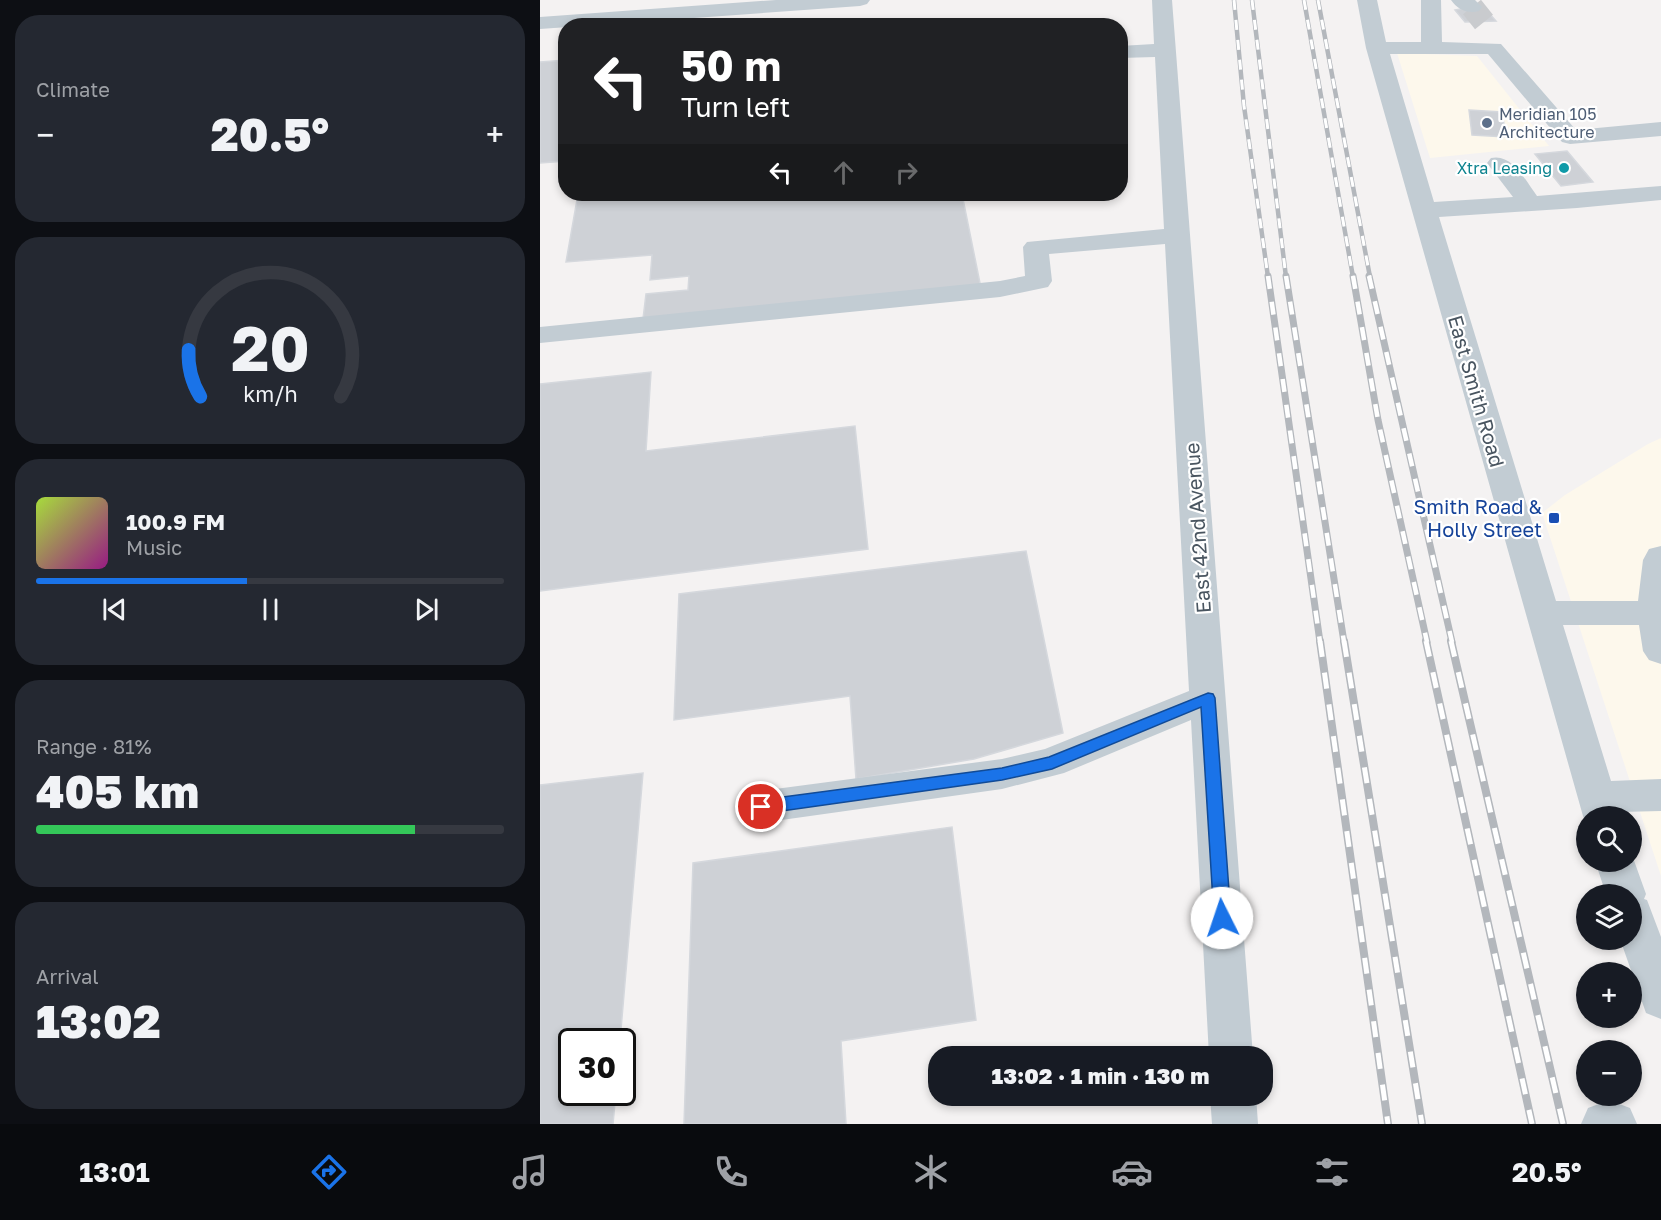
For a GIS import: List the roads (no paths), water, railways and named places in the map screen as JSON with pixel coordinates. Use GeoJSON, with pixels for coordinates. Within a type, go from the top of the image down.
{"type":"FeatureCollection","features":[{"type":"Feature","properties":{"kind":"street"},"geometry":{"type":"LineString","coordinates":[[722,18],[860,0]]}},
{"type":"Feature","properties":{"kind":"street","name":"East 42nd Avenue"},"geometry":{"type":"LineString","coordinates":[[1162,0],[1230,1046]]}},
{"type":"Feature","properties":{"kind":"street","name":"East Smith Road"},"geometry":{"type":"LineString","coordinates":[[1367,0],[1377,48],[1599,806]]}},
{"type":"Feature","properties":{"kind":"street"},"geometry":{"type":"LineString","coordinates":[[1431,0],[1432,48]]}},
{"type":"Feature","properties":{"kind":"street"},"geometry":{"type":"LineString","coordinates":[[540,23],[558,23]]}},
{"type":"Feature","properties":{"kind":"street"},"geometry":{"type":"LineString","coordinates":[[1486,27],[1494,48],[1570,137],[1661,129]]}},
{"type":"Feature","properties":{"kind":"street"},"geometry":{"type":"LineString","coordinates":[[1377,48],[1494,48]]}},
{"type":"Feature","properties":{"kind":"street"},"geometry":{"type":"LineString","coordinates":[[1128,52],[1166,50]]}},
{"type":"Feature","properties":{"kind":"street"},"geometry":{"type":"LineString","coordinates":[[1499,163],[1531,204]]}},
{"type":"Feature","properties":{"kind":"street"},"geometry":{"type":"LineString","coordinates":[[1424,210],[1661,193]]}},
{"type":"Feature","properties":{"kind":"street"},"geometry":{"type":"LineString","coordinates":[[540,335],[1000,289],[1039,281],[1036,247],[1178,235]]}},
{"type":"Feature","properties":{"kind":"street"},"geometry":{"type":"LineString","coordinates":[[1661,557],[1654,613],[1661,651]]}},
{"type":"Feature","properties":{"kind":"street"},"geometry":{"type":"LineString","coordinates":[[1541,613],[1654,613]]}},
{"type":"Feature","properties":{"kind":"street"},"geometry":{"type":"LineString","coordinates":[[761,807],[1002,774],[1052,762],[1208,698]]}},
{"type":"Feature","properties":{"kind":"street"},"geometry":{"type":"LineString","coordinates":[[1604,806],[1661,795]]}},
{"type":"Feature","properties":{"kind":"street"},"geometry":{"type":"LineString","coordinates":[[1642,943],[1661,999]]}},
{"type":"Feature","properties":{"kind":"street"},"geometry":{"type":"LineString","coordinates":[[1234,1106],[1235,1124]]}},
{"type":"Feature","properties":{"kind":"street"},"geometry":{"type":"LineString","coordinates":[[1604,1124],[1614,1124]]}},
{"type":"Feature","properties":{"kind":"tunnel"},"geometry":{"type":"LineString","coordinates":[[1472,7],[1484,22]]}},
{"type":"Feature","properties":{"kind":"railway"},"geometry":{"type":"LineString","coordinates":[[1234,0],[1244,106],[1268,277]]}},
{"type":"Feature","properties":{"kind":"railway"},"geometry":{"type":"LineString","coordinates":[[1252,0],[1286,277]]}},
{"type":"Feature","properties":{"kind":"railway"},"geometry":{"type":"LineString","coordinates":[[1304,0],[1353,277]]}},
{"type":"Feature","properties":{"kind":"railway"},"geometry":{"type":"LineString","coordinates":[[1318,0],[1370,277]]}},
{"type":"Feature","properties":{"kind":"railway"},"geometry":{"type":"LineString","coordinates":[[1268,276],[1320,642]]}},
{"type":"Feature","properties":{"kind":"railway"},"geometry":{"type":"LineString","coordinates":[[1286,276],[1344,642]]}},
{"type":"Feature","properties":{"kind":"railway"},"geometry":{"type":"LineString","coordinates":[[1353,276],[1378,420],[1427,642]]}},
{"type":"Feature","properties":{"kind":"railway"},"geometry":{"type":"LineString","coordinates":[[1369,276],[1452,642]]}},
{"type":"Feature","properties":{"kind":"railway"},"geometry":{"type":"LineString","coordinates":[[1320,641],[1388,1124]]}},
{"type":"Feature","properties":{"kind":"railway"},"geometry":{"type":"LineString","coordinates":[[1344,641],[1422,1124]]}},
{"type":"Feature","properties":{"kind":"railway"},"geometry":{"type":"LineString","coordinates":[[1426,641],[1532,1124]]}},
{"type":"Feature","properties":{"kind":"railway"},"geometry":{"type":"LineString","coordinates":[[1451,641],[1563,1124]]}},
{"type":"Feature","properties":{"kind":"place","name":"Meridian 105 Architecture"},"geometry":{"type":"Point","coordinates":[1487,123]}},
{"type":"Feature","properties":{"kind":"place","name":"Xtra Leasing"},"geometry":{"type":"Point","coordinates":[1564,168]}},
{"type":"Feature","properties":{"kind":"place","name":"Smith Road & Holly Street"},"geometry":{"type":"Point","coordinates":[1554,518]}}]}
